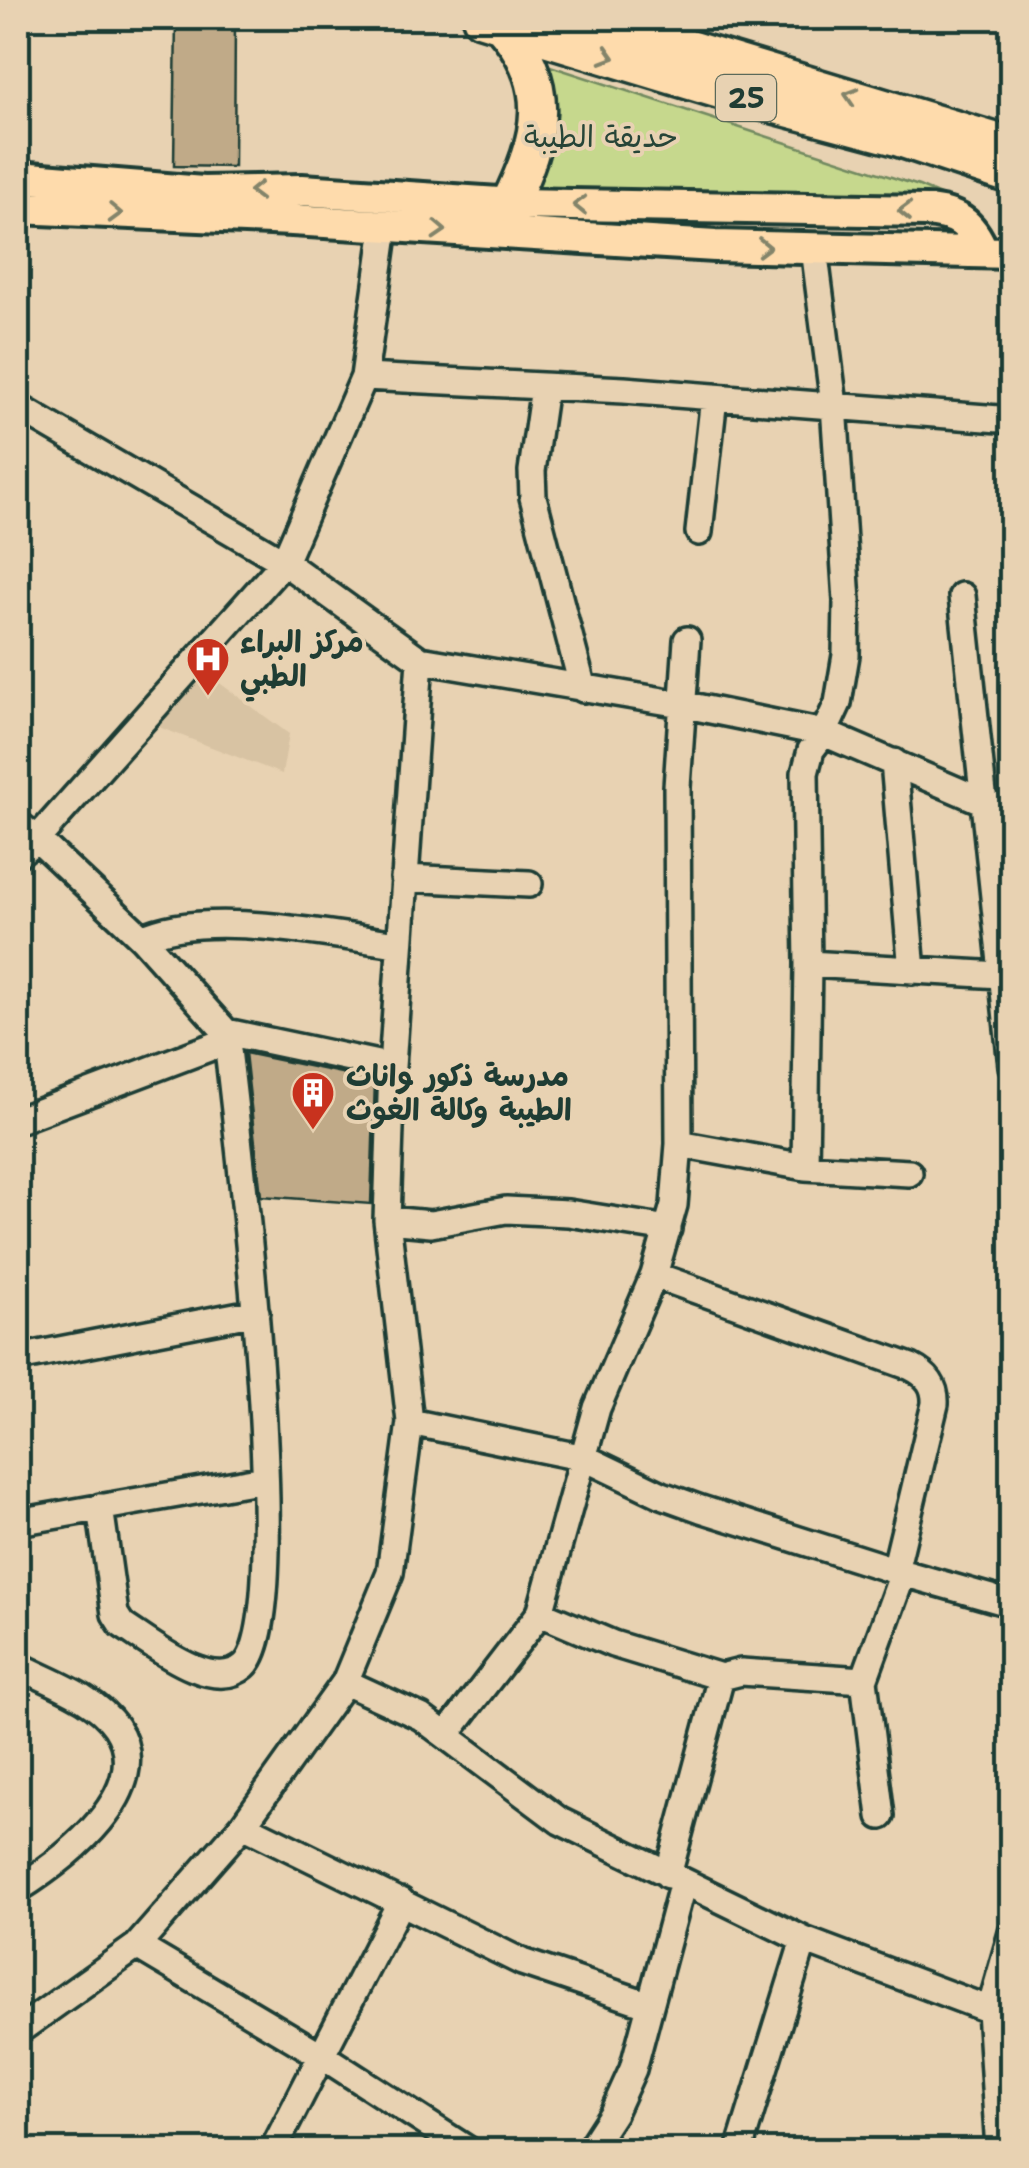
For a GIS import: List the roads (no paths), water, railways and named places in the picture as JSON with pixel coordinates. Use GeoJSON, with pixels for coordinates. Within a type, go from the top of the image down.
{"type":"FeatureCollection","features":[{"type":"Feature","properties":{"kind":"highway","name":"25"},"geometry":{"type":"LineString","coordinates":[[588,18],[1012,146]]}},
{"type":"Feature","properties":{"kind":"highway","name":"25"},"geometry":{"type":"LineString","coordinates":[[491,21],[726,92],[895,137],[1012,176]]}},
{"type":"Feature","properties":{"kind":"highway"},"geometry":{"type":"LineString","coordinates":[[491,21],[522,47],[531,66],[537,102],[532,153],[509,204]]}},
{"type":"Feature","properties":{"kind":"highway"},"geometry":{"type":"LineString","coordinates":[[977,165],[1012,194]]}},
{"type":"Feature","properties":{"kind":"main road"},"geometry":{"type":"LineString","coordinates":[[18,177],[202,192],[302,190],[509,204],[942,212],[970,226],[997,252]]}},
{"type":"Feature","properties":{"kind":"main road"},"geometry":{"type":"LineString","coordinates":[[18,208],[715,246],[997,252]]}},
{"type":"Feature","properties":{"kind":"street"},"geometry":{"type":"LineString","coordinates":[[100,1508],[115,1614],[122,1625],[212,1675],[243,1668],[253,1655],[265,1593],[263,1407],[227,1036],[142,938],[24,839],[284,562],[364,377],[385,227]]}},
{"type":"Feature","properties":{"kind":"street"},"geometry":{"type":"LineString","coordinates":[[805,1167],[805,773],[811,750],[824,733],[841,692],[847,615],[834,405],[814,248]]}},
{"type":"Feature","properties":{"kind":"street"},"geometry":{"type":"LineString","coordinates":[[364,377],[714,397],[1012,420]]}},
{"type":"Feature","properties":{"kind":"street"},"geometry":{"type":"LineString","coordinates":[[544,387],[532,472],[533,497],[583,689]]}},
{"type":"Feature","properties":{"kind":"street"},"geometry":{"type":"LineString","coordinates":[[699,532],[714,397]]}},
{"type":"Feature","properties":{"kind":"street"},"geometry":{"type":"LineString","coordinates":[[18,407],[284,562],[420,660],[681,704],[824,733],[1012,814]]}},
{"type":"Feature","properties":{"kind":"street"},"geometry":{"type":"LineString","coordinates":[[962,596],[1012,1066]]}},
{"type":"Feature","properties":{"kind":"street"},"geometry":{"type":"LineString","coordinates":[[447,1734],[540,1613],[597,1408],[654,1275],[668,1229],[678,1144],[677,787],[687,640]]}},
{"type":"Feature","properties":{"kind":"street"},"geometry":{"type":"LineString","coordinates":[[18,2031],[138,1946],[242,1825],[345,1682],[390,1573],[410,1422],[387,1220],[398,944],[420,660]]}},
{"type":"Feature","properties":{"kind":"street"},"geometry":{"type":"LineString","coordinates":[[894,762],[912,971]]}},
{"type":"Feature","properties":{"kind":"street"},"geometry":{"type":"LineString","coordinates":[[404,878],[529,884]]}},
{"type":"Feature","properties":{"kind":"street"},"geometry":{"type":"LineString","coordinates":[[142,938],[179,925],[254,926],[398,944]]}},
{"type":"Feature","properties":{"kind":"street"},"geometry":{"type":"LineString","coordinates":[[808,964],[1000,974]]}},
{"type":"Feature","properties":{"kind":"street"},"geometry":{"type":"LineString","coordinates":[[18,1120],[227,1036],[392,1067]]}},
{"type":"Feature","properties":{"kind":"street"},"geometry":{"type":"LineString","coordinates":[[678,1144],[805,1167],[909,1173]]}},
{"type":"Feature","properties":{"kind":"street"},"geometry":{"type":"LineString","coordinates":[[387,1220],[432,1224],[499,1210],[568,1213],[668,1229]]}},
{"type":"Feature","properties":{"kind":"street"},"geometry":{"type":"LineString","coordinates":[[654,1275],[910,1368],[933,1385],[936,1404],[899,1572],[864,1680],[881,1816]]}},
{"type":"Feature","properties":{"kind":"street"},"geometry":{"type":"LineString","coordinates":[[18,1358],[256,1312]]}},
{"type":"Feature","properties":{"kind":"street"},"geometry":{"type":"LineString","coordinates":[[410,1422],[585,1458],[662,1496],[1012,1604]]}},
{"type":"Feature","properties":{"kind":"street"},"geometry":{"type":"LineString","coordinates":[[18,1522],[264,1478]]}},
{"type":"Feature","properties":{"kind":"street"},"geometry":{"type":"LineString","coordinates":[[540,1613],[613,1644],[721,1677],[741,1672],[864,1680]]}},
{"type":"Feature","properties":{"kind":"street"},"geometry":{"type":"LineString","coordinates":[[18,1666],[88,1702],[114,1724],[126,1748],[126,1773],[112,1806],[75,1848],[18,1889]]}},
{"type":"Feature","properties":{"kind":"street"},"geometry":{"type":"LineString","coordinates":[[589,2150],[622,2096],[633,2068],[721,1677]]}},
{"type":"Feature","properties":{"kind":"street"},"geometry":{"type":"LineString","coordinates":[[345,1682],[421,1717],[560,1821],[804,1940],[1001,2011]]}},
{"type":"Feature","properties":{"kind":"street"},"geometry":{"type":"LineString","coordinates":[[242,1825],[522,1962],[650,2005]]}},
{"type":"Feature","properties":{"kind":"street"},"geometry":{"type":"LineString","coordinates":[[274,2150],[402,1902]]}},
{"type":"Feature","properties":{"kind":"street"},"geometry":{"type":"LineString","coordinates":[[999,2150],[1001,2011],[1012,1933]]}},
{"type":"Feature","properties":{"kind":"street"},"geometry":{"type":"LineString","coordinates":[[739,2150],[804,1940]]}},
{"type":"Feature","properties":{"kind":"street"},"geometry":{"type":"LineString","coordinates":[[138,1946],[324,2057],[468,2150]]}},
{"type":"Feature","properties":{"kind":"place","name":"مركز البراء الطبي"},"geometry":{"type":"Point","coordinates":[208,697]}},
{"type":"Feature","properties":{"kind":"place","name":"مدرسة ذكور واناث الطيبة وكالة الغوث"},"geometry":{"type":"Point","coordinates":[313,1131]}},
{"type":"Feature","properties":{"kind":"park label","name":"حديقة الطيبة"},"geometry":{"type":"Point","coordinates":[601,137]}}]}
